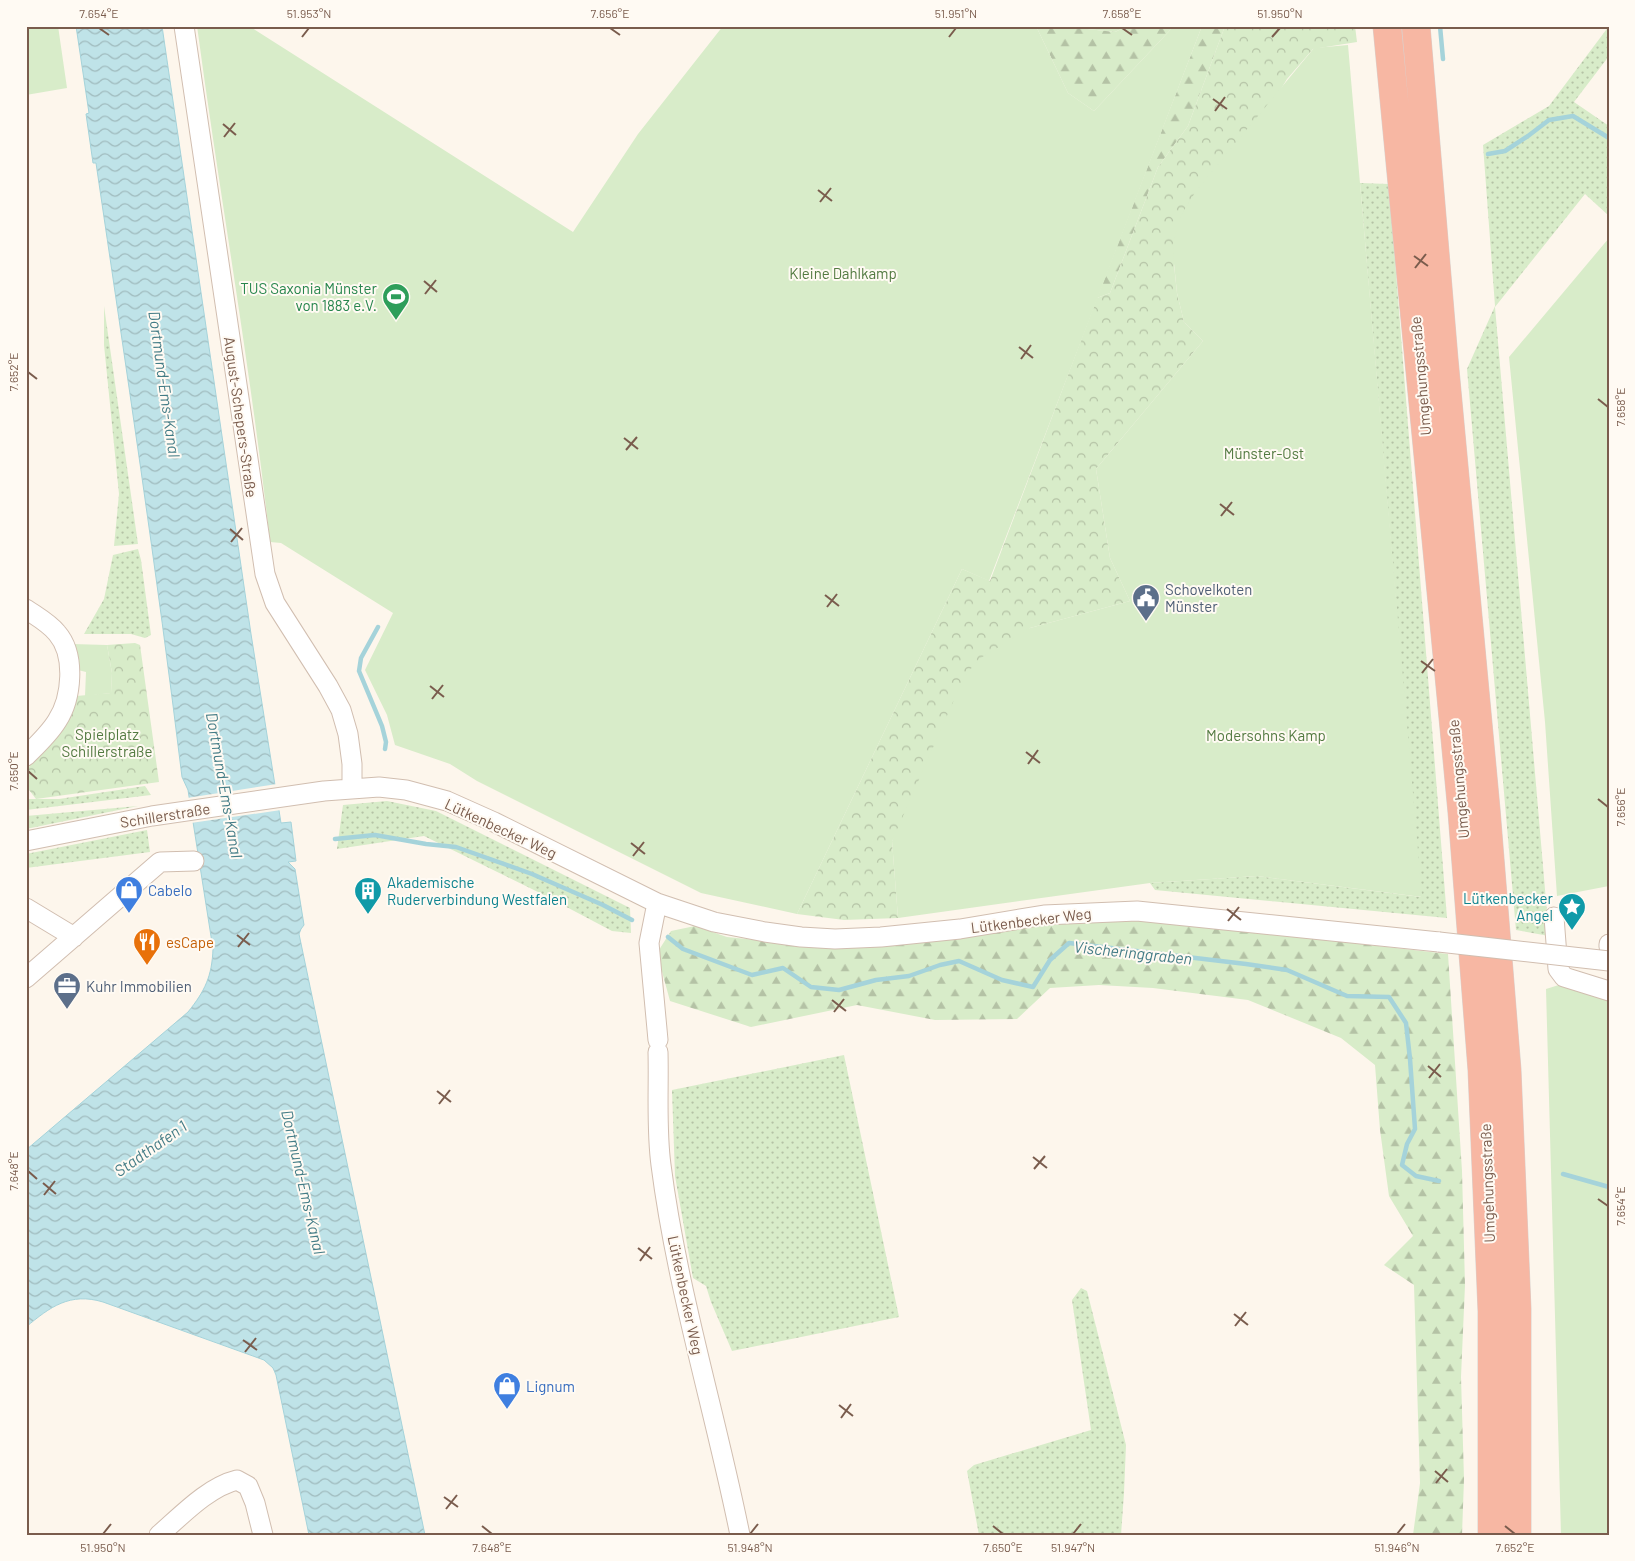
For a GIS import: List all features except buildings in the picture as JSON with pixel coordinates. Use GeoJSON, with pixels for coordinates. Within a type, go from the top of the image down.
{"type":"FeatureCollection","features":[{"type":"Feature","properties":{"kind":"highway","name":"Umgehungsstraße"},"geometry":{"type":"LineString","coordinates":[[1387,26],[1462,812],[1482,1070],[1492,1311],[1492,1535]]}},
{"type":"Feature","properties":{"kind":"highway","name":"Umgehungsstraße"},"geometry":{"type":"LineString","coordinates":[[1416,26],[1444,359],[1486,809],[1507,1070],[1517,1309],[1517,1535]]}},
{"type":"Feature","properties":{"kind":"street","name":"August-Schepers-Straße"},"geometry":{"type":"LineString","coordinates":[[184,26],[265,574],[275,602],[341,710],[348,734],[352,764],[352,788]]}},
{"type":"Feature","properties":{"kind":"street"},"geometry":{"type":"LineString","coordinates":[[26,609],[56,632],[63,642],[68,658],[69,671],[66,702],[57,721],[26,756]]}},
{"type":"Feature","properties":{"kind":"street","name":"Lütkenbecker Weg"},"geometry":{"type":"LineString","coordinates":[[306,793],[379,787],[406,790],[447,801],[494,822],[657,903],[714,922],[801,937],[835,939],[881,937],[960,929],[1044,915],[1137,911],[1609,961]]}},
{"type":"Feature","properties":{"kind":"street","name":"Schillerstraße"},"geometry":{"type":"LineString","coordinates":[[26,841],[168,813],[306,793]]}},
{"type":"Feature","properties":{"kind":"street"},"geometry":{"type":"LineString","coordinates":[[26,978],[160,862],[194,861]]}},
{"type":"Feature","properties":{"kind":"street","name":"Lütkenbecker Weg"},"geometry":{"type":"LineString","coordinates":[[657,903],[649,943],[658,1046],[661,1163],[687,1308],[740,1535]]}},
{"type":"Feature","properties":{"kind":"street"},"geometry":{"type":"LineString","coordinates":[[26,908],[74,937]]}},
{"type":"Feature","properties":{"kind":"street"},"geometry":{"type":"LineString","coordinates":[[1554,917],[1558,969],[1564,977],[1609,991]]}},
{"type":"Feature","properties":{"kind":"street"},"geometry":{"type":"LineString","coordinates":[[159,1535],[213,1491],[225,1483],[237,1480],[248,1486],[255,1503],[262,1535]]}},
{"type":"Feature","properties":{"kind":"green space"},"geometry":{"type":"Polygon","coordinates":[[[26,26],[58,26],[67,88],[26,95],[26,26]]]}},
{"type":"Feature","properties":{"kind":"green space","name":"Kleine Dahlkamp"},"geometry":{"type":"Polygon","coordinates":[[[197,26],[249,26],[573,232],[638,134],[723,26],[1036,26],[1068,93],[1094,111],[1174,26],[1202,26],[989,581],[962,569],[797,914],[701,893],[477,781],[450,764],[395,745],[387,715],[365,670],[393,613],[281,543],[270,542],[245,348],[197,26]]]}},
{"type":"Feature","properties":{"kind":"green space"},"geometry":{"type":"Polygon","coordinates":[[[1036,26],[1077,26],[1078,28],[1115,32],[1127,26],[1174,26],[1094,111],[1068,93],[1036,26]]]}},
{"type":"Feature","properties":{"kind":"green space"},"geometry":{"type":"Polygon","coordinates":[[[1077,26],[1127,26],[1115,32],[1078,28],[1077,26]]]}},
{"type":"Feature","properties":{"kind":"green space"},"geometry":{"type":"Polygon","coordinates":[[[1202,26],[1225,26],[1188,126],[1158,167],[1110,293],[1097,298],[1202,26]]]}},
{"type":"Feature","properties":{"kind":"green space"},"geometry":{"type":"Polygon","coordinates":[[[1225,26],[1355,26],[1357,42],[1313,49],[1287,79],[1174,265],[1177,293],[1184,322],[1203,341],[1096,469],[1110,558],[1130,601],[1030,628],[892,841],[898,918],[844,920],[797,914],[962,569],[990,581],[1097,298],[1110,293],[1158,167],[1188,126],[1225,26]]]}},
{"type":"Feature","properties":{"kind":"green space"},"geometry":{"type":"Polygon","coordinates":[[[1609,26],[1609,56],[1574,102],[1609,126],[1609,216],[1585,194],[1495,307],[1549,936],[1516,930],[1467,369],[1495,306],[1483,145],[1549,106],[1609,26]]]}},
{"type":"Feature","properties":{"kind":"green space"},"geometry":{"type":"Polygon","coordinates":[[[1348,45],[1422,897],[1257,876],[1150,883],[898,918],[892,841],[964,677],[979,659],[1030,628],[1130,601],[1110,558],[1096,469],[1203,341],[1184,322],[1177,293],[1173,253],[1174,240],[1181,215],[1196,191],[1314,48],[1348,45]]]}},
{"type":"Feature","properties":{"kind":"green space"},"geometry":{"type":"Polygon","coordinates":[[[1360,183],[1389,184],[1447,918],[1155,890],[1150,883],[1257,876],[1421,897],[1360,183]]]}},
{"type":"Feature","properties":{"kind":"green space"},"geometry":{"type":"Polygon","coordinates":[[[1609,238],[1609,886],[1557,896],[1545,722],[1509,357],[1609,238]]]}},
{"type":"Feature","properties":{"kind":"green space"},"geometry":{"type":"Polygon","coordinates":[[[104,306],[138,544],[114,546],[119,494],[104,345],[104,306]]]}},
{"type":"Feature","properties":{"kind":"green space"},"geometry":{"type":"Polygon","coordinates":[[[138,549],[151,635],[145,638],[131,634],[84,634],[104,599],[113,555],[138,549]]]}},
{"type":"Feature","properties":{"kind":"green space","name":"Spielplatz Schillerstraße"},"geometry":{"type":"Polygon","coordinates":[[[135,643],[140,645],[159,782],[36,799],[26,786],[26,770],[62,727],[68,718],[76,696],[111,693],[112,673],[107,645],[135,643]]]}},
{"type":"Feature","properties":{"kind":"green space"},"geometry":{"type":"Polygon","coordinates":[[[72,644],[107,645],[112,673],[111,693],[85,696],[86,672],[78,670],[72,644]]]}},
{"type":"Feature","properties":{"kind":"green space"},"geometry":{"type":"Polygon","coordinates":[[[145,786],[151,795],[26,810],[26,799],[59,799],[145,786]]]}},
{"type":"Feature","properties":{"kind":"green space"},"geometry":{"type":"Polygon","coordinates":[[[387,801],[436,811],[630,908],[631,933],[612,931],[424,836],[337,849],[343,805],[387,801]]]}},
{"type":"Feature","properties":{"kind":"green space"},"geometry":{"type":"Polygon","coordinates":[[[138,806],[26,829],[26,816],[138,806]]]}},
{"type":"Feature","properties":{"kind":"green space"},"geometry":{"type":"Polygon","coordinates":[[[147,830],[150,852],[26,868],[26,854],[147,830]]]}},
{"type":"Feature","properties":{"kind":"green space"},"geometry":{"type":"Polygon","coordinates":[[[1143,920],[1272,932],[1448,954],[1462,1171],[1465,1285],[1461,1377],[1464,1479],[1462,1535],[1413,1535],[1420,1483],[1414,1285],[1384,1265],[1413,1236],[1389,1196],[1380,1130],[1375,1065],[1341,1038],[1248,1000],[1153,988],[1099,985],[1050,988],[1017,1019],[935,1020],[857,1005],[751,1027],[670,1001],[657,953],[671,931],[695,926],[727,937],[836,948],[1055,923],[1143,920]]]}},
{"type":"Feature","properties":{"kind":"green space"},"geometry":{"type":"Polygon","coordinates":[[[1562,984],[1609,1001],[1609,1535],[1561,1535],[1546,989],[1562,984]]]}},
{"type":"Feature","properties":{"kind":"green space"},"geometry":{"type":"Polygon","coordinates":[[[844,1055],[899,1317],[732,1351],[706,1286],[693,1278],[675,1176],[672,1090],[844,1055]]]}},
{"type":"Feature","properties":{"kind":"green space"},"geometry":{"type":"Polygon","coordinates":[[[1081,1288],[1087,1291],[1126,1445],[1121,1535],[979,1535],[967,1471],[974,1465],[1091,1430],[1072,1300],[1081,1288]]]}},
{"type":"Feature","properties":{"kind":"water"},"geometry":{"type":"Polygon","coordinates":[[[76,26],[162,26],[251,634],[281,823],[291,822],[296,861],[288,862],[295,869],[304,925],[299,934],[425,1535],[309,1535],[276,1375],[273,1368],[264,1360],[91,1299],[70,1300],[61,1303],[26,1327],[26,1150],[188,1012],[206,983],[211,967],[213,949],[188,790],[182,777],[130,393],[96,163],[93,163],[86,114],[89,113],[76,26]]]}},
{"type":"Feature","properties":{"kind":"pier"},"geometry":{"type":"Polygon","coordinates":[[[277,784],[281,810],[191,823],[187,798],[277,784]]]}},
{"type":"Feature","properties":{"kind":"waterway"},"geometry":{"type":"LineString","coordinates":[[1440,26],[1443,59]]}},
{"type":"Feature","properties":{"kind":"waterway"},"geometry":{"type":"LineString","coordinates":[[1488,154],[1505,151],[1549,120],[1573,116],[1609,138]]}},
{"type":"Feature","properties":{"kind":"waterway"},"geometry":{"type":"LineString","coordinates":[[378,627],[361,658],[359,671],[382,726],[386,742],[385,749]]}},
{"type":"Feature","properties":{"kind":"waterway","name":"Vischeringgraben"},"geometry":{"type":"LineString","coordinates":[[335,839],[375,835],[456,847],[532,874],[603,905],[632,920]]}},
{"type":"Feature","properties":{"kind":"waterway","name":"Vischeringgraben"},"geometry":{"type":"LineString","coordinates":[[668,937],[683,949],[752,975],[783,968],[811,987],[839,990],[876,980],[909,976],[940,965],[959,961],[1002,980],[1033,987],[1050,960],[1069,943],[1287,970],[1347,996],[1389,997],[1406,1023],[1410,1059],[1415,1129],[1407,1144],[1402,1165],[1416,1176],[1439,1181]]}},
{"type":"Feature","properties":{"kind":"waterway","name":"Vischeringgraben"},"geometry":{"type":"LineString","coordinates":[[1563,1174],[1609,1187]]}},
{"type":"Feature","properties":{"kind":"place","name":"TUS Saxonia Münster von 1883 e.V."},"geometry":{"type":"Point","coordinates":[396,321]}},
{"type":"Feature","properties":{"kind":"place","name":"Schovelkoten Münster"},"geometry":{"type":"Point","coordinates":[1146,622]}},
{"type":"Feature","properties":{"kind":"place","name":"Cabelo"},"geometry":{"type":"Point","coordinates":[129,914]}},
{"type":"Feature","properties":{"kind":"place","name":"Akademische Ruderverbindung Westfalen"},"geometry":{"type":"Point","coordinates":[368,915]}},
{"type":"Feature","properties":{"kind":"place","name":"Lütkenbecker Angel"},"geometry":{"type":"Point","coordinates":[1572,931]}},
{"type":"Feature","properties":{"kind":"place","name":"esCape"},"geometry":{"type":"Point","coordinates":[147,966]}},
{"type":"Feature","properties":{"kind":"place","name":"Kuhr Immobilien"},"geometry":{"type":"Point","coordinates":[67,1010]}},
{"type":"Feature","properties":{"kind":"place","name":"Lignum"},"geometry":{"type":"Point","coordinates":[507,1410]}},
{"type":"Feature","properties":{"kind":"water label","name":"Dortmund-Ems-Kanal"},"geometry":{"type":"Point","coordinates":[165,384]}},
{"type":"Feature","properties":{"kind":"water label","name":"Dortmund-Ems-Kanal"},"geometry":{"type":"Point","coordinates":[225,785]}},
{"type":"Feature","properties":{"kind":"water label","name":"Stadthafen 1"},"geometry":{"type":"Point","coordinates":[150,1148]}},
{"type":"Feature","properties":{"kind":"water label","name":"Dortmund-Ems-Kanal"},"geometry":{"type":"Point","coordinates":[304,1182]}},
{"type":"Feature","properties":{"kind":"park label","name":"Münster-Ost"},"geometry":{"type":"Point","coordinates":[1264,453]}},
{"type":"Feature","properties":{"kind":"park label","name":"Modersohns Kamp"},"geometry":{"type":"Point","coordinates":[1266,735]}}]}
